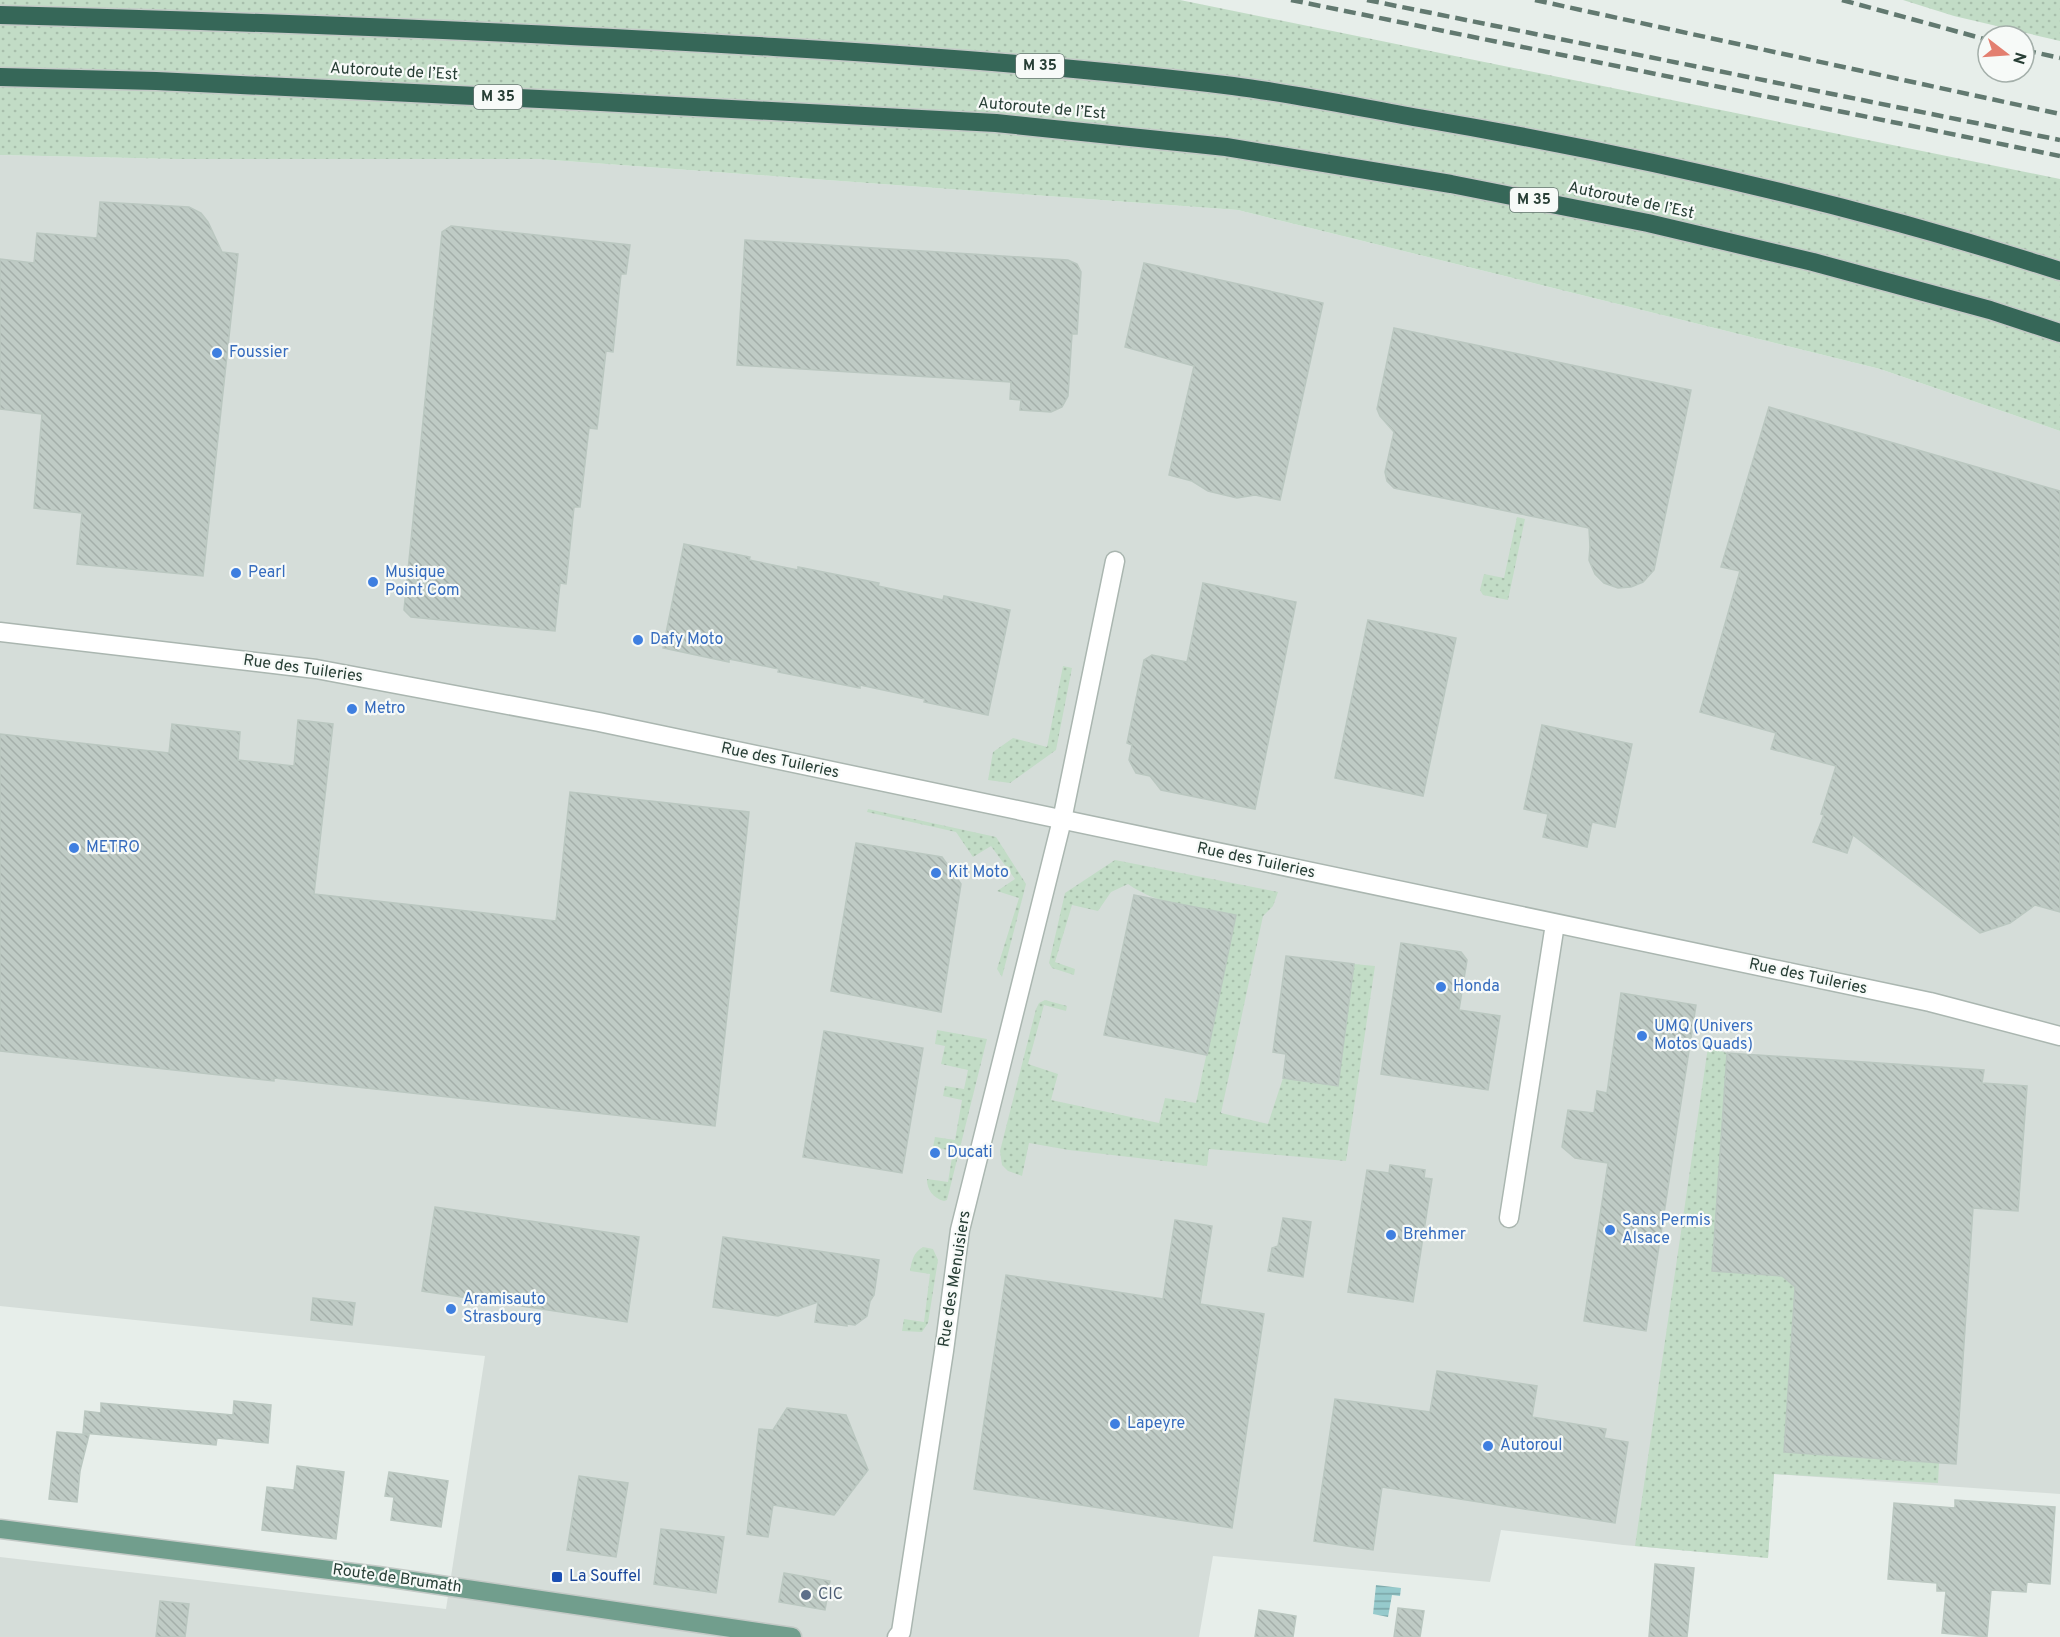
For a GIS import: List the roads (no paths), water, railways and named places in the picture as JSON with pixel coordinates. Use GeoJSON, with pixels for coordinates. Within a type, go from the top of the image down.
{"type":"FeatureCollection","features":[{"type":"Feature","properties":{"kind":"highway","name":"M 35"},"geometry":{"type":"LineString","coordinates":[[0,15],[579,35],[992,60],[1236,87],[1465,126],[1665,165],[1849,209],[2060,271]]}},
{"type":"Feature","properties":{"kind":"highway","name":"Autoroute de l’Est"},"geometry":{"type":"LineString","coordinates":[[0,77],[156,81],[582,100],[984,123],[1226,147],[1451,184],[1648,223],[1813,262],[1990,310],[2060,333]]}},
{"type":"Feature","properties":{"kind":"main road","name":"Route de Brumath"},"geometry":{"type":"LineString","coordinates":[[0,1529],[378,1576],[792,1637]]}},
{"type":"Feature","properties":{"kind":"street","name":"Rue des Menuisiers"},"geometry":{"type":"LineString","coordinates":[[897,1637],[901,1632],[960,1230],[1062,820],[1115,561]]}},
{"type":"Feature","properties":{"kind":"street","name":"Rue des Tuileries"},"geometry":{"type":"LineString","coordinates":[[0,632],[316,669],[599,722],[1930,1002],[2060,1036]]}},
{"type":"Feature","properties":{"kind":"street"},"geometry":{"type":"LineString","coordinates":[[1509,1218],[1555,924]]}},
{"type":"Feature","properties":{"kind":"water"},"geometry":{"type":"Polygon","coordinates":[[[1376,1585],[1401,1588],[1400,1596],[1392,1595],[1388,1617],[1373,1614],[1376,1585]]]}},
{"type":"Feature","properties":{"kind":"railway"},"geometry":{"type":"LineString","coordinates":[[1291,0],[2060,156]]}},
{"type":"Feature","properties":{"kind":"railway"},"geometry":{"type":"LineString","coordinates":[[1367,0],[2060,140]]}},
{"type":"Feature","properties":{"kind":"railway"},"geometry":{"type":"LineString","coordinates":[[1535,0],[2060,114]]}},
{"type":"Feature","properties":{"kind":"railway"},"geometry":{"type":"LineString","coordinates":[[1842,0],[1976,37]]}},
{"type":"Feature","properties":{"kind":"railway"},"geometry":{"type":"LineString","coordinates":[[2036,53],[2060,58]]}},
{"type":"Feature","properties":{"kind":"place","name":"Foussier"},"geometry":{"type":"Point","coordinates":[217,353]}},
{"type":"Feature","properties":{"kind":"place","name":"Pearl"},"geometry":{"type":"Point","coordinates":[236,573]}},
{"type":"Feature","properties":{"kind":"place","name":"Musique Point Com"},"geometry":{"type":"Point","coordinates":[373,582]}},
{"type":"Feature","properties":{"kind":"place","name":"Dafy Moto"},"geometry":{"type":"Point","coordinates":[638,640]}},
{"type":"Feature","properties":{"kind":"place","name":"Metro"},"geometry":{"type":"Point","coordinates":[352,709]}},
{"type":"Feature","properties":{"kind":"place","name":"METRO"},"geometry":{"type":"Point","coordinates":[74,848]}},
{"type":"Feature","properties":{"kind":"place","name":"Kit Moto"},"geometry":{"type":"Point","coordinates":[936,873]}},
{"type":"Feature","properties":{"kind":"place","name":"Honda"},"geometry":{"type":"Point","coordinates":[1441,987]}},
{"type":"Feature","properties":{"kind":"place","name":"UMQ (Univers Motos Quads)"},"geometry":{"type":"Point","coordinates":[1642,1036]}},
{"type":"Feature","properties":{"kind":"place","name":"Ducati"},"geometry":{"type":"Point","coordinates":[935,1153]}},
{"type":"Feature","properties":{"kind":"place","name":"Sans Permis Alsace"},"geometry":{"type":"Point","coordinates":[1610,1230]}},
{"type":"Feature","properties":{"kind":"place","name":"Brehmer"},"geometry":{"type":"Point","coordinates":[1391,1235]}},
{"type":"Feature","properties":{"kind":"place","name":"Aramisauto Strasbourg"},"geometry":{"type":"Point","coordinates":[451,1309]}},
{"type":"Feature","properties":{"kind":"place","name":"Lapeyre"},"geometry":{"type":"Point","coordinates":[1115,1424]}},
{"type":"Feature","properties":{"kind":"place","name":"Autoroul"},"geometry":{"type":"Point","coordinates":[1488,1446]}},
{"type":"Feature","properties":{"kind":"place","name":"La Souffel"},"geometry":{"type":"Point","coordinates":[557,1577]}},
{"type":"Feature","properties":{"kind":"place","name":"CIC"},"geometry":{"type":"Point","coordinates":[806,1595]}}]}
